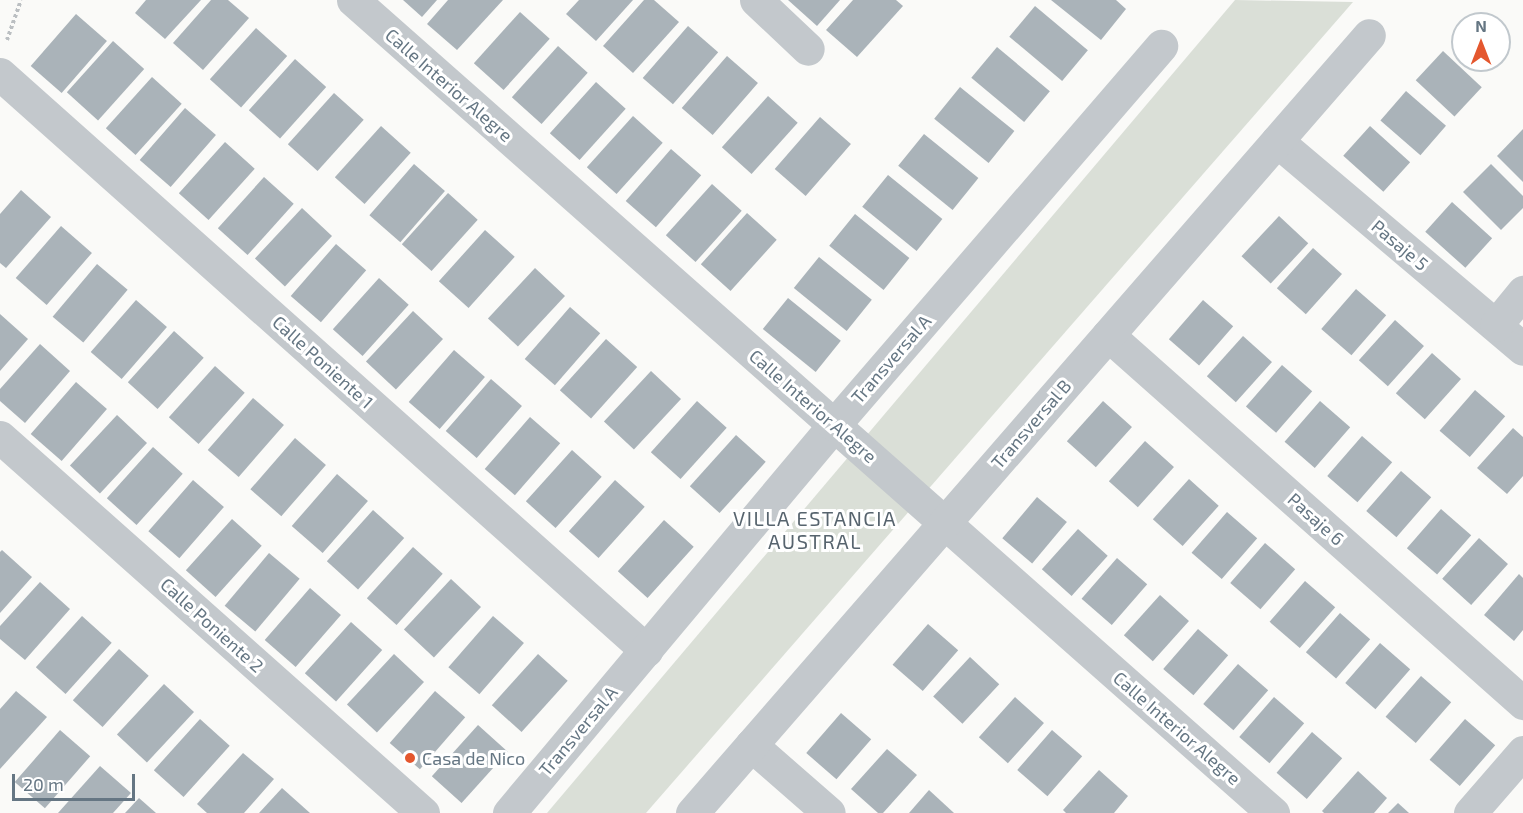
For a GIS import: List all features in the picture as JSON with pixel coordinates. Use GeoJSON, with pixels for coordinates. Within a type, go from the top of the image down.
{"type":"FeatureCollection","features":[{"type":"Feature","properties":{"kind":"street","name":"Calle Interior Alegre"},"geometry":{"type":"LineString","coordinates":[[353,0],[1273,813]]}},
{"type":"Feature","properties":{"kind":"street"},"geometry":{"type":"LineString","coordinates":[[756,0],[808,49]]}},
{"type":"Feature","properties":{"kind":"street","name":"Transversal B"},"geometry":{"type":"LineString","coordinates":[[692,813],[1369,35]]}},
{"type":"Feature","properties":{"kind":"street","name":"Transversal A"},"geometry":{"type":"LineString","coordinates":[[509,813],[834,425],[1161,46]]}},
{"type":"Feature","properties":{"kind":"street","name":"Calle Poniente 1"},"geometry":{"type":"LineString","coordinates":[[2,62],[646,650]]}},
{"type":"Feature","properties":{"kind":"street","name":"Pasaje 5"},"geometry":{"type":"LineString","coordinates":[[1277,141],[1523,350]]}},
{"type":"Feature","properties":{"kind":"street"},"geometry":{"type":"LineString","coordinates":[[1496,325],[1523,292]]}},
{"type":"Feature","properties":{"kind":"street","name":"Pasaje 6"},"geometry":{"type":"LineString","coordinates":[[1108,335],[1523,703]]}},
{"type":"Feature","properties":{"kind":"street","name":"Calle Poniente 2"},"geometry":{"type":"LineString","coordinates":[[0,437],[423,813]]}},
{"type":"Feature","properties":{"kind":"street"},"geometry":{"type":"LineString","coordinates":[[751,745],[829,813]]}},
{"type":"Feature","properties":{"kind":"street"},"geometry":{"type":"LineString","coordinates":[[1470,813],[1523,752]]}},
{"type":"Feature","properties":{"kind":"path"},"geometry":{"type":"LineString","coordinates":[[2,62],[21,0]]}},
{"type":"Feature","properties":{"kind":"shaded area"},"geometry":{"type":"Polygon","coordinates":[[[1235,0],[1353,2],[646,813],[547,813],[1235,0]]]}},
{"type":"Feature","properties":{"kind":"building"},"geometry":{"type":"Polygon","coordinates":[[[146,0],[201,0],[165,39],[135,13],[146,0]]]}},
{"type":"Feature","properties":{"kind":"building"},"geometry":{"type":"Polygon","coordinates":[[[211,0],[228,0],[249,18],[203,70],[173,43],[211,0]]]}},
{"type":"Feature","properties":{"kind":"building"},"geometry":{"type":"Polygon","coordinates":[[[403,0],[437,0],[422,17],[403,0]]]}},
{"type":"Feature","properties":{"kind":"building"},"geometry":{"type":"Polygon","coordinates":[[[448,0],[503,0],[457,50],[427,24],[448,0]]]}},
{"type":"Feature","properties":{"kind":"building"},"geometry":{"type":"Polygon","coordinates":[[[579,0],[633,0],[596,41],[566,14],[579,0]]]}},
{"type":"Feature","properties":{"kind":"building"},"geometry":{"type":"Polygon","coordinates":[[[644,0],[654,0],[679,22],[633,73],[603,46],[644,0]]]}},
{"type":"Feature","properties":{"kind":"building"},"geometry":{"type":"Polygon","coordinates":[[[788,0],[840,0],[817,26],[788,0]]]}},
{"type":"Feature","properties":{"kind":"building"},"geometry":{"type":"Polygon","coordinates":[[[853,0],[896,0],[903,6],[857,57],[826,30],[853,0]]]}},
{"type":"Feature","properties":{"kind":"building"},"geometry":{"type":"Polygon","coordinates":[[[1051,0],[1116,0],[1126,9],[1101,40],[1051,0]]]}},
{"type":"Feature","properties":{"kind":"building"},"geometry":{"type":"Polygon","coordinates":[[[1035,6],[1088,50],[1062,81],[1009,37],[1035,6]]]}},
{"type":"Feature","properties":{"kind":"building"},"geometry":{"type":"Polygon","coordinates":[[[520,12],[550,39],[504,90],[474,63],[520,12]]]}},
{"type":"Feature","properties":{"kind":"building"},"geometry":{"type":"Polygon","coordinates":[[[76,14],[107,41],[62,93],[31,66],[76,14]]]}},
{"type":"Feature","properties":{"kind":"building"},"geometry":{"type":"Polygon","coordinates":[[[688,26],[718,52],[673,104],[643,78],[688,26]]]}},
{"type":"Feature","properties":{"kind":"building"},"geometry":{"type":"Polygon","coordinates":[[[256,28],[287,56],[241,107],[210,79],[256,28]]]}},
{"type":"Feature","properties":{"kind":"building"},"geometry":{"type":"Polygon","coordinates":[[[113,41],[144,69],[98,120],[67,92],[113,41]]]}},
{"type":"Feature","properties":{"kind":"building"},"geometry":{"type":"Polygon","coordinates":[[[558,46],[588,73],[542,124],[512,97],[558,46]]]}},
{"type":"Feature","properties":{"kind":"building"},"geometry":{"type":"Polygon","coordinates":[[[997,47],[1050,91],[1024,122],[971,78],[997,47]]]}},
{"type":"Feature","properties":{"kind":"building"},"geometry":{"type":"Polygon","coordinates":[[[1443,51],[1451,58],[1451,72],[1466,72],[1482,87],[1454,116],[1416,80],[1443,51]]]}},
{"type":"Feature","properties":{"kind":"building"},"geometry":{"type":"Polygon","coordinates":[[[727,56],[758,83],[713,135],[682,108],[727,56]]]}},
{"type":"Feature","properties":{"kind":"building"},"geometry":{"type":"Polygon","coordinates":[[[295,59],[326,87],[280,138],[249,110],[295,59]]]}},
{"type":"Feature","properties":{"kind":"building"},"geometry":{"type":"Polygon","coordinates":[[[152,77],[182,104],[136,155],[106,128],[152,77]]]}},
{"type":"Feature","properties":{"kind":"building"},"geometry":{"type":"Polygon","coordinates":[[[596,82],[626,109],[580,160],[550,133],[596,82]]]}},
{"type":"Feature","properties":{"kind":"building"},"geometry":{"type":"Polygon","coordinates":[[[960,87],[1014,131],[989,163],[934,119],[960,87]]]}},
{"type":"Feature","properties":{"kind":"building"},"geometry":{"type":"Polygon","coordinates":[[[1406,91],[1446,126],[1420,155],[1380,120],[1406,91]]]}},
{"type":"Feature","properties":{"kind":"building"},"geometry":{"type":"Polygon","coordinates":[[[334,93],[364,120],[318,171],[288,144],[334,93]]]}},
{"type":"Feature","properties":{"kind":"building"},"geometry":{"type":"Polygon","coordinates":[[[768,96],[798,123],[752,174],[722,147],[768,96]]]}},
{"type":"Feature","properties":{"kind":"building"},"geometry":{"type":"Polygon","coordinates":[[[185,108],[216,135],[171,187],[140,160],[185,108]]]}},
{"type":"Feature","properties":{"kind":"building"},"geometry":{"type":"Polygon","coordinates":[[[633,116],[663,143],[617,194],[587,167],[633,116]]]}},
{"type":"Feature","properties":{"kind":"building"},"geometry":{"type":"Polygon","coordinates":[[[820,117],[851,144],[806,196],[775,169],[820,117]]]}},
{"type":"Feature","properties":{"kind":"building"},"geometry":{"type":"Polygon","coordinates":[[[381,126],[411,153],[365,204],[335,177],[381,126]]]}},
{"type":"Feature","properties":{"kind":"building"},"geometry":{"type":"Polygon","coordinates":[[[1370,126],[1410,162],[1383,192],[1343,156],[1370,126]]]}},
{"type":"Feature","properties":{"kind":"building"},"geometry":{"type":"Polygon","coordinates":[[[1523,129],[1523,182],[1497,156],[1523,129]]]}},
{"type":"Feature","properties":{"kind":"building"},"geometry":{"type":"Polygon","coordinates":[[[924,134],[978,178],[953,210],[898,166],[924,134]]]}},
{"type":"Feature","properties":{"kind":"building"},"geometry":{"type":"Polygon","coordinates":[[[225,142],[255,169],[209,220],[179,193],[225,142]]]}},
{"type":"Feature","properties":{"kind":"building"},"geometry":{"type":"Polygon","coordinates":[[[671,149],[701,175],[656,227],[626,201],[671,149]]]}},
{"type":"Feature","properties":{"kind":"building"},"geometry":{"type":"Polygon","coordinates":[[[414,164],[445,191],[400,242],[369,215],[414,164]]]}},
{"type":"Feature","properties":{"kind":"building"},"geometry":{"type":"Polygon","coordinates":[[[1491,164],[1523,196],[1523,208],[1501,230],[1463,192],[1491,164]]]}},
{"type":"Feature","properties":{"kind":"building"},"geometry":{"type":"Polygon","coordinates":[[[888,175],[942,219],[917,251],[862,207],[888,175]]]}},
{"type":"Feature","properties":{"kind":"building"},"geometry":{"type":"Polygon","coordinates":[[[264,177],[294,204],[248,255],[218,228],[264,177]]]}},
{"type":"Feature","properties":{"kind":"building"},"geometry":{"type":"Polygon","coordinates":[[[712,184],[742,211],[696,262],[666,235],[712,184]]]}},
{"type":"Feature","properties":{"kind":"building"},"geometry":{"type":"Polygon","coordinates":[[[21,190],[51,217],[6,268],[0,263],[0,214],[21,190]]]}},
{"type":"Feature","properties":{"kind":"building"},"geometry":{"type":"Polygon","coordinates":[[[448,193],[478,220],[432,271],[402,244],[448,193]]]}},
{"type":"Feature","properties":{"kind":"building"},"geometry":{"type":"Polygon","coordinates":[[[1452,202],[1492,238],[1465,268],[1425,232],[1452,202]]]}},
{"type":"Feature","properties":{"kind":"building"},"geometry":{"type":"Polygon","coordinates":[[[302,208],[332,236],[285,286],[255,258],[302,208]]]}},
{"type":"Feature","properties":{"kind":"building"},"geometry":{"type":"Polygon","coordinates":[[[747,213],[777,240],[731,291],[701,264],[747,213]]]}},
{"type":"Feature","properties":{"kind":"building"},"geometry":{"type":"Polygon","coordinates":[[[855,214],[909,258],[884,290],[829,246],[855,214]]]}},
{"type":"Feature","properties":{"kind":"building"},"geometry":{"type":"Polygon","coordinates":[[[1279,216],[1308,243],[1271,284],[1241,256],[1279,216]]]}},
{"type":"Feature","properties":{"kind":"building"},"geometry":{"type":"Polygon","coordinates":[[[61,226],[92,253],[47,305],[16,278],[61,226]]]}},
{"type":"Feature","properties":{"kind":"building"},"geometry":{"type":"Polygon","coordinates":[[[485,230],[515,257],[469,308],[439,281],[485,230]]]}},
{"type":"Feature","properties":{"kind":"building"},"geometry":{"type":"Polygon","coordinates":[[[336,244],[366,270],[321,322],[291,296],[336,244]]]}},
{"type":"Feature","properties":{"kind":"building"},"geometry":{"type":"Polygon","coordinates":[[[1313,248],[1342,274],[1306,314],[1277,288],[1313,248]]]}},
{"type":"Feature","properties":{"kind":"building"},"geometry":{"type":"Polygon","coordinates":[[[819,257],[872,300],[847,331],[794,288],[819,257]]]}},
{"type":"Feature","properties":{"kind":"building"},"geometry":{"type":"Polygon","coordinates":[[[97,264],[128,290],[83,343],[53,317],[97,264]]]}},
{"type":"Feature","properties":{"kind":"building"},"geometry":{"type":"Polygon","coordinates":[[[535,268],[565,296],[518,346],[488,318],[535,268]]]}},
{"type":"Feature","properties":{"kind":"building"},"geometry":{"type":"Polygon","coordinates":[[[379,278],[409,305],[363,356],[333,329],[379,278]]]}},
{"type":"Feature","properties":{"kind":"building"},"geometry":{"type":"Polygon","coordinates":[[[1356,289],[1386,315],[1351,355],[1321,329],[1356,289]]]}},
{"type":"Feature","properties":{"kind":"building"},"geometry":{"type":"Polygon","coordinates":[[[788,298],[841,341],[816,372],[763,329],[788,298]]]}},
{"type":"Feature","properties":{"kind":"building"},"geometry":{"type":"Polygon","coordinates":[[[136,300],[167,327],[122,379],[91,352],[136,300]]]}},
{"type":"Feature","properties":{"kind":"building"},"geometry":{"type":"Polygon","coordinates":[[[1203,300],[1233,326],[1199,365],[1169,339],[1203,300]]]}},
{"type":"Feature","properties":{"kind":"building"},"geometry":{"type":"Polygon","coordinates":[[[570,307],[600,333],[555,385],[525,359],[570,307]]]}},
{"type":"Feature","properties":{"kind":"building"},"geometry":{"type":"Polygon","coordinates":[[[413,311],[443,339],[396,389],[366,361],[413,311]]]}},
{"type":"Feature","properties":{"kind":"building"},"geometry":{"type":"Polygon","coordinates":[[[0,314],[28,339],[0,371],[0,314]]]}},
{"type":"Feature","properties":{"kind":"building"},"geometry":{"type":"Polygon","coordinates":[[[1395,320],[1424,346],[1388,386],[1359,360],[1395,320]]]}},
{"type":"Feature","properties":{"kind":"building"},"geometry":{"type":"Polygon","coordinates":[[[174,331],[204,358],[158,409],[128,382],[174,331]]]}},
{"type":"Feature","properties":{"kind":"building"},"geometry":{"type":"Polygon","coordinates":[[[1243,336],[1272,362],[1236,402],[1207,376],[1243,336]]]}},
{"type":"Feature","properties":{"kind":"building"},"geometry":{"type":"Polygon","coordinates":[[[606,339],[637,367],[591,418],[560,390],[606,339]]]}},
{"type":"Feature","properties":{"kind":"building"},"geometry":{"type":"Polygon","coordinates":[[[40,344],[70,371],[25,423],[0,401],[0,389],[40,344]]]}},
{"type":"Feature","properties":{"kind":"building"},"geometry":{"type":"Polygon","coordinates":[[[454,350],[485,377],[440,429],[409,402],[454,350]]]}},
{"type":"Feature","properties":{"kind":"building"},"geometry":{"type":"Polygon","coordinates":[[[1432,353],[1461,379],[1425,419],[1396,393],[1432,353]]]}},
{"type":"Feature","properties":{"kind":"building"},"geometry":{"type":"Polygon","coordinates":[[[1282,365],[1312,391],[1276,433],[1246,407],[1282,365]]]}},
{"type":"Feature","properties":{"kind":"building"},"geometry":{"type":"Polygon","coordinates":[[[215,366],[245,393],[199,444],[169,417],[215,366]]]}},
{"type":"Feature","properties":{"kind":"building"},"geometry":{"type":"Polygon","coordinates":[[[651,371],[681,399],[634,449],[604,421],[651,371]]]}},
{"type":"Feature","properties":{"kind":"building"},"geometry":{"type":"Polygon","coordinates":[[[491,379],[522,406],[477,458],[446,431],[491,379]]]}},
{"type":"Feature","properties":{"kind":"building"},"geometry":{"type":"Polygon","coordinates":[[[76,382],[107,409],[62,461],[31,434],[76,382]]]}},
{"type":"Feature","properties":{"kind":"building"},"geometry":{"type":"Polygon","coordinates":[[[1475,390],[1505,416],[1470,457],[1440,431],[1475,390]]]}},
{"type":"Feature","properties":{"kind":"building"},"geometry":{"type":"Polygon","coordinates":[[[253,398],[284,425],[239,477],[208,450],[253,398]]]}},
{"type":"Feature","properties":{"kind":"building"},"geometry":{"type":"Polygon","coordinates":[[[697,401],[727,428],[681,479],[651,452],[697,401]]]}},
{"type":"Feature","properties":{"kind":"building"},"geometry":{"type":"Polygon","coordinates":[[[1103,401],[1132,427],[1096,467],[1067,441],[1103,401]]]}},
{"type":"Feature","properties":{"kind":"building"},"geometry":{"type":"Polygon","coordinates":[[[1320,401],[1350,427],[1315,468],[1285,442],[1320,401]]]}},
{"type":"Feature","properties":{"kind":"building"},"geometry":{"type":"Polygon","coordinates":[[[117,415],[147,443],[100,493],[70,465],[117,415]]]}},
{"type":"Feature","properties":{"kind":"building"},"geometry":{"type":"Polygon","coordinates":[[[530,417],[560,443],[515,495],[485,469],[530,417]]]}},
{"type":"Feature","properties":{"kind":"building"},"geometry":{"type":"Polygon","coordinates":[[[1513,428],[1523,437],[1523,476],[1507,494],[1477,468],[1513,428]]]}},
{"type":"Feature","properties":{"kind":"building"},"geometry":{"type":"Polygon","coordinates":[[[736,435],[766,462],[720,513],[690,486],[736,435]]]}},
{"type":"Feature","properties":{"kind":"building"},"geometry":{"type":"Polygon","coordinates":[[[1362,436],[1392,462],[1357,502],[1327,476],[1362,436]]]}},
{"type":"Feature","properties":{"kind":"building"},"geometry":{"type":"Polygon","coordinates":[[[295,438],[326,465],[281,516],[250,489],[295,438]]]}},
{"type":"Feature","properties":{"kind":"building"},"geometry":{"type":"Polygon","coordinates":[[[1145,441],[1174,467],[1138,507],[1109,481],[1145,441]]]}},
{"type":"Feature","properties":{"kind":"building"},"geometry":{"type":"Polygon","coordinates":[[[153,447],[183,474],[137,525],[107,498],[153,447]]]}},
{"type":"Feature","properties":{"kind":"building"},"geometry":{"type":"Polygon","coordinates":[[[572,450],[602,477],[556,528],[526,501],[572,450]]]}},
{"type":"Feature","properties":{"kind":"building"},"geometry":{"type":"Polygon","coordinates":[[[1401,471],[1431,497],[1396,537],[1366,511],[1401,471]]]}},
{"type":"Feature","properties":{"kind":"building"},"geometry":{"type":"Polygon","coordinates":[[[337,474],[368,501],[323,553],[292,526],[337,474]]]}},
{"type":"Feature","properties":{"kind":"building"},"geometry":{"type":"Polygon","coordinates":[[[1189,479],[1219,506],[1183,546],[1153,519],[1189,479]]]}},
{"type":"Feature","properties":{"kind":"building"},"geometry":{"type":"Polygon","coordinates":[[[193,480],[224,507],[179,558],[148,531],[193,480]]]}},
{"type":"Feature","properties":{"kind":"building"},"geometry":{"type":"Polygon","coordinates":[[[615,480],[645,507],[599,558],[569,531],[615,480]]]}},
{"type":"Feature","properties":{"kind":"building"},"geometry":{"type":"Polygon","coordinates":[[[1037,497],[1067,522],[1032,563],[1002,538],[1037,497]]]}},
{"type":"Feature","properties":{"kind":"building"},"geometry":{"type":"Polygon","coordinates":[[[1441,509],[1471,535],[1437,574],[1407,548],[1441,509]]]}},
{"type":"Feature","properties":{"kind":"building"},"geometry":{"type":"Polygon","coordinates":[[[373,510],[404,538],[358,589],[327,561],[373,510]]]}},
{"type":"Feature","properties":{"kind":"building"},"geometry":{"type":"Polygon","coordinates":[[[1227,512],[1257,538],[1222,579],[1192,553],[1227,512]]]}},
{"type":"Feature","properties":{"kind":"building"},"geometry":{"type":"Polygon","coordinates":[[[232,519],[262,546],[216,597],[186,570],[232,519]]]}},
{"type":"Feature","properties":{"kind":"building"},"geometry":{"type":"Polygon","coordinates":[[[664,520],[694,547],[648,598],[618,571],[664,520]]]}},
{"type":"Feature","properties":{"kind":"building"},"geometry":{"type":"Polygon","coordinates":[[[1078,529],[1108,556],[1072,596],[1042,569],[1078,529]]]}},
{"type":"Feature","properties":{"kind":"building"},"geometry":{"type":"Polygon","coordinates":[[[1479,538],[1508,564],[1471,605],[1442,579],[1479,538]]]}},
{"type":"Feature","properties":{"kind":"building"},"geometry":{"type":"Polygon","coordinates":[[[1265,543],[1295,569],[1260,609],[1230,583],[1265,543]]]}},
{"type":"Feature","properties":{"kind":"building"},"geometry":{"type":"Polygon","coordinates":[[[413,547],[443,574],[397,625],[367,598],[413,547]]]}},
{"type":"Feature","properties":{"kind":"building"},"geometry":{"type":"Polygon","coordinates":[[[2,550],[32,577],[0,613],[0,552],[2,550]]]}},
{"type":"Feature","properties":{"kind":"building"},"geometry":{"type":"Polygon","coordinates":[[[269,553],[300,579],[255,632],[225,606],[269,553]]]}},
{"type":"Feature","properties":{"kind":"building"},"geometry":{"type":"Polygon","coordinates":[[[1117,558],[1147,584],[1112,625],[1082,599],[1117,558]]]}},
{"type":"Feature","properties":{"kind":"building"},"geometry":{"type":"Polygon","coordinates":[[[1519,574],[1523,578],[1523,630],[1514,641],[1484,615],[1519,574]]]}},
{"type":"Feature","properties":{"kind":"building"},"geometry":{"type":"Polygon","coordinates":[[[451,579],[481,607],[434,657],[404,629],[451,579]]]}},
{"type":"Feature","properties":{"kind":"building"},"geometry":{"type":"Polygon","coordinates":[[[1305,581],[1335,607],[1300,648],[1270,622],[1305,581]]]}},
{"type":"Feature","properties":{"kind":"building"},"geometry":{"type":"Polygon","coordinates":[[[40,582],[70,609],[25,660],[0,639],[0,626],[40,582]]]}},
{"type":"Feature","properties":{"kind":"building"},"geometry":{"type":"Polygon","coordinates":[[[310,588],[341,615],[296,667],[265,640],[310,588]]]}},
{"type":"Feature","properties":{"kind":"building"},"geometry":{"type":"Polygon","coordinates":[[[1160,595],[1189,621],[1153,661],[1124,635],[1160,595]]]}},
{"type":"Feature","properties":{"kind":"building"},"geometry":{"type":"Polygon","coordinates":[[[1340,613],[1370,639],[1336,678],[1306,652],[1340,613]]]}},
{"type":"Feature","properties":{"kind":"building"},"geometry":{"type":"Polygon","coordinates":[[[82,616],[112,643],[66,694],[36,667],[82,616]]]}},
{"type":"Feature","properties":{"kind":"building"},"geometry":{"type":"Polygon","coordinates":[[[493,616],[524,643],[479,694],[448,667],[493,616]]]}},
{"type":"Feature","properties":{"kind":"building"},"geometry":{"type":"Polygon","coordinates":[[[351,622],[382,650],[336,701],[305,673],[351,622]]]}},
{"type":"Feature","properties":{"kind":"building"},"geometry":{"type":"Polygon","coordinates":[[[928,624],[958,650],[923,691],[893,665],[928,624]]]}},
{"type":"Feature","properties":{"kind":"building"},"geometry":{"type":"Polygon","coordinates":[[[1198,629],[1228,655],[1193,695],[1163,669],[1198,629]]]}},
{"type":"Feature","properties":{"kind":"building"},"geometry":{"type":"Polygon","coordinates":[[[1380,643],[1410,669],[1375,709],[1345,683],[1380,643]]]}},
{"type":"Feature","properties":{"kind":"building"},"geometry":{"type":"Polygon","coordinates":[[[119,649],[149,676],[103,727],[73,700],[119,649]]]}},
{"type":"Feature","properties":{"kind":"building"},"geometry":{"type":"Polygon","coordinates":[[[394,654],[424,682],[377,732],[347,704],[394,654]]]}},
{"type":"Feature","properties":{"kind":"building"},"geometry":{"type":"Polygon","coordinates":[[[538,654],[568,681],[522,732],[492,705],[538,654]]]}},
{"type":"Feature","properties":{"kind":"building"},"geometry":{"type":"Polygon","coordinates":[[[970,657],[999,684],[962,724],[933,696],[970,657]]]}},
{"type":"Feature","properties":{"kind":"building"},"geometry":{"type":"Polygon","coordinates":[[[1238,664],[1268,690],[1233,730],[1203,704],[1238,664]]]}},
{"type":"Feature","properties":{"kind":"building"},"geometry":{"type":"Polygon","coordinates":[[[1421,676],[1451,702],[1416,743],[1386,717],[1421,676]]]}},
{"type":"Feature","properties":{"kind":"building"},"geometry":{"type":"Polygon","coordinates":[[[164,684],[194,712],[147,762],[117,734],[164,684]]]}},
{"type":"Feature","properties":{"kind":"building"},"geometry":{"type":"Polygon","coordinates":[[[16,691],[47,717],[0,769],[0,709],[16,691]]]}},
{"type":"Feature","properties":{"kind":"building"},"geometry":{"type":"Polygon","coordinates":[[[435,691],[465,717],[420,769],[390,743],[435,691]]]}},
{"type":"Feature","properties":{"kind":"building"},"geometry":{"type":"Polygon","coordinates":[[[1015,697],[1044,723],[1008,763],[979,737],[1015,697]]]}},
{"type":"Feature","properties":{"kind":"building"},"geometry":{"type":"Polygon","coordinates":[[[1274,697],[1304,723],[1269,763],[1239,737],[1274,697]]]}},
{"type":"Feature","properties":{"kind":"building"},"geometry":{"type":"Polygon","coordinates":[[[841,713],[871,739],[836,779],[806,753],[841,713]]]}},
{"type":"Feature","properties":{"kind":"building"},"geometry":{"type":"Polygon","coordinates":[[[200,719],[230,746],[184,797],[154,770],[200,719]]]}},
{"type":"Feature","properties":{"kind":"building"},"geometry":{"type":"Polygon","coordinates":[[[1465,719],[1495,745],[1460,786],[1430,760],[1465,719]]]}},
{"type":"Feature","properties":{"kind":"building"},"geometry":{"type":"Polygon","coordinates":[[[478,725],[508,752],[462,803],[432,776],[478,725]]]}},
{"type":"Feature","properties":{"kind":"building"},"geometry":{"type":"Polygon","coordinates":[[[60,730],[90,756],[45,808],[15,782],[60,730]]]}},
{"type":"Feature","properties":{"kind":"building"},"geometry":{"type":"Polygon","coordinates":[[[1052,730],[1082,756],[1047,796],[1017,770],[1052,730]]]}},
{"type":"Feature","properties":{"kind":"building"},"geometry":{"type":"Polygon","coordinates":[[[1312,732],[1342,758],[1307,799],[1277,773],[1312,732]]]}},
{"type":"Feature","properties":{"kind":"building"},"geometry":{"type":"Polygon","coordinates":[[[887,749],[917,775],[883,813],[878,813],[851,789],[887,749]]]}},
{"type":"Feature","properties":{"kind":"building"},"geometry":{"type":"Polygon","coordinates":[[[243,753],[274,779],[244,813],[207,813],[197,804],[243,753]]]}},
{"type":"Feature","properties":{"kind":"building"},"geometry":{"type":"Polygon","coordinates":[[[100,766],[131,793],[113,813],[58,813],[100,766]]]}},
{"type":"Feature","properties":{"kind":"building"},"geometry":{"type":"Polygon","coordinates":[[[1099,770],[1128,796],[1114,813],[1066,813],[1063,810],[1099,770]]]}},
{"type":"Feature","properties":{"kind":"building"},"geometry":{"type":"Polygon","coordinates":[[[1358,771],[1387,798],[1374,813],[1324,813],[1322,811],[1358,771]]]}},
{"type":"Feature","properties":{"kind":"building"},"geometry":{"type":"Polygon","coordinates":[[[282,788],[310,813],[259,813],[282,788]]]}},
{"type":"Feature","properties":{"kind":"building"},"geometry":{"type":"Polygon","coordinates":[[[929,790],[954,813],[909,813],[929,790]]]}},
{"type":"Feature","properties":{"kind":"building"},"geometry":{"type":"Polygon","coordinates":[[[139,798],[156,813],[125,813],[139,798]]]}},
{"type":"Feature","properties":{"kind":"building"},"geometry":{"type":"Polygon","coordinates":[[[1398,803],[1409,813],[1388,813],[1398,803]]]}},
{"type":"Feature","properties":{"kind":"place","name":"Casa de Nico"},"geometry":{"type":"Point","coordinates":[410,758]}},
{"type":"Feature","properties":{"kind":"district","name":"VILLA ESTANCIA AUSTRAL"},"geometry":{"type":"Point","coordinates":[815,530]}}]}
